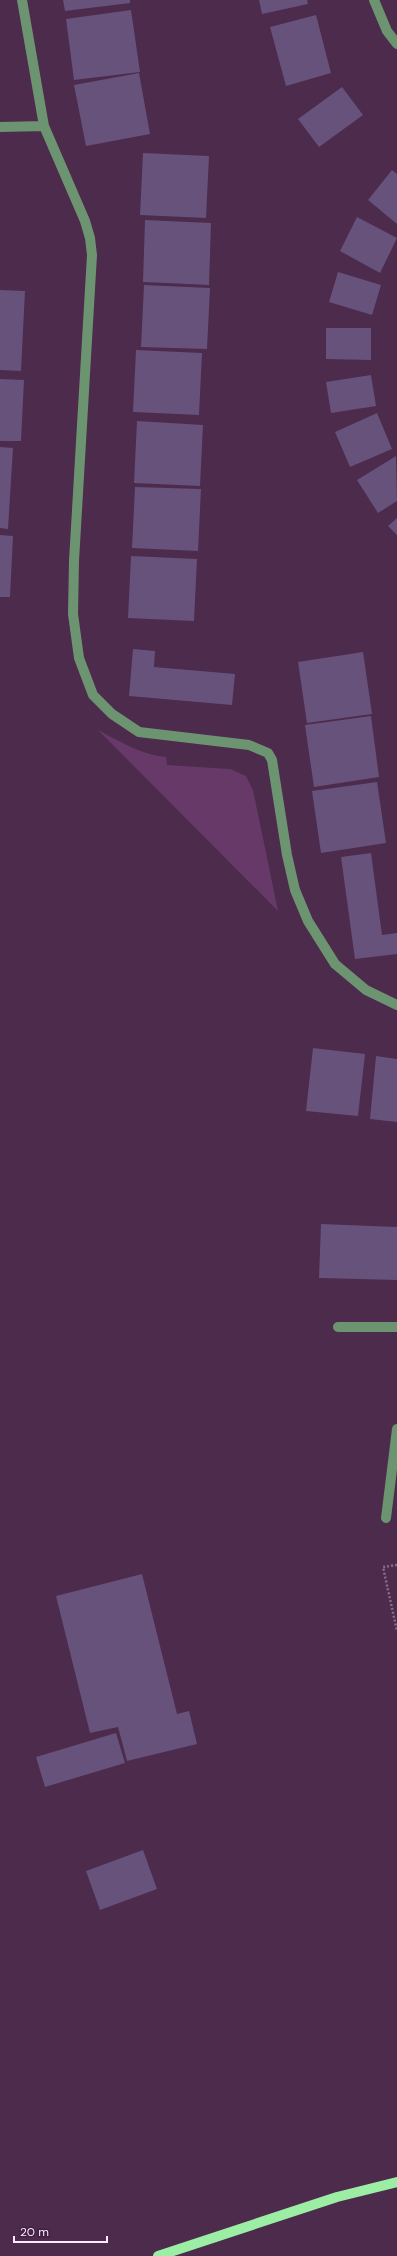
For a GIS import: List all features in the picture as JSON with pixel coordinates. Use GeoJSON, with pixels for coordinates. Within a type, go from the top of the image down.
{"type":"FeatureCollection","features":[{"type":"Feature","properties":{"kind":"main road"},"geometry":{"type":"LineString","coordinates":[[158,2256],[337,2197],[397,2182]]}},
{"type":"Feature","properties":{"kind":"street"},"geometry":{"type":"LineString","coordinates":[[22,0],[44,126],[85,221],[92,255],[75,553],[73,614],[79,658],[93,695],[112,714],[139,732],[249,745],[268,753],[272,760],[287,855],[295,890],[308,921],[335,964],[366,990],[397,1005]]}},
{"type":"Feature","properties":{"kind":"street"},"geometry":{"type":"LineString","coordinates":[[374,0],[386,31],[397,44]]}},
{"type":"Feature","properties":{"kind":"street"},"geometry":{"type":"LineString","coordinates":[[0,127],[44,126]]}},
{"type":"Feature","properties":{"kind":"street"},"geometry":{"type":"LineString","coordinates":[[338,1327],[397,1327]]}},
{"type":"Feature","properties":{"kind":"street"},"geometry":{"type":"LineString","coordinates":[[386,1518],[397,1429]]}},
{"type":"Feature","properties":{"kind":"path"},"geometry":{"type":"LineString","coordinates":[[397,1565],[383,1567],[397,1631]]}},
{"type":"Feature","properties":{"kind":"shaded area"},"geometry":{"type":"Polygon","coordinates":[[[98,730],[139,750],[157,756],[166,757],[167,765],[230,769],[246,776],[253,790],[278,911],[98,730]]]}},
{"type":"Feature","properties":{"kind":"building"},"geometry":{"type":"Polygon","coordinates":[[[63,0],[130,0],[130,3],[65,11],[63,0]]]}},
{"type":"Feature","properties":{"kind":"building"},"geometry":{"type":"Polygon","coordinates":[[[259,0],[307,0],[308,4],[262,14],[259,0]]]}},
{"type":"Feature","properties":{"kind":"building"},"geometry":{"type":"Polygon","coordinates":[[[131,10],[140,72],[74,80],[66,19],[131,10]]]}},
{"type":"Feature","properties":{"kind":"building"},"geometry":{"type":"Polygon","coordinates":[[[316,15],[331,73],[286,86],[270,27],[316,15]]]}},
{"type":"Feature","properties":{"kind":"building"},"geometry":{"type":"Polygon","coordinates":[[[139,73],[150,134],[86,146],[74,85],[139,73]]]}},
{"type":"Feature","properties":{"kind":"building"},"geometry":{"type":"Polygon","coordinates":[[[342,87],[363,115],[319,147],[298,119],[342,87]]]}},
{"type":"Feature","properties":{"kind":"building"},"geometry":{"type":"Polygon","coordinates":[[[143,153],[209,156],[206,218],[140,215],[143,153]]]}},
{"type":"Feature","properties":{"kind":"building"},"geometry":{"type":"Polygon","coordinates":[[[392,170],[397,174],[397,224],[368,200],[392,170]]]}},
{"type":"Feature","properties":{"kind":"building"},"geometry":{"type":"Polygon","coordinates":[[[357,217],[397,238],[380,273],[340,251],[357,217]]]}},
{"type":"Feature","properties":{"kind":"building"},"geometry":{"type":"Polygon","coordinates":[[[145,220],[211,223],[209,285],[143,282],[145,220]]]}},
{"type":"Feature","properties":{"kind":"building"},"geometry":{"type":"Polygon","coordinates":[[[338,272],[381,285],[372,315],[329,302],[338,272]]]}},
{"type":"Feature","properties":{"kind":"building"},"geometry":{"type":"Polygon","coordinates":[[[144,285],[210,288],[207,349],[141,347],[144,285]]]}},
{"type":"Feature","properties":{"kind":"building"},"geometry":{"type":"Polygon","coordinates":[[[0,290],[25,291],[21,371],[0,370],[0,290]]]}},
{"type":"Feature","properties":{"kind":"building"},"geometry":{"type":"Polygon","coordinates":[[[326,328],[371,328],[371,360],[326,359],[326,328]]]}},
{"type":"Feature","properties":{"kind":"building"},"geometry":{"type":"Polygon","coordinates":[[[136,350],[202,353],[199,415],[133,412],[136,350]]]}},
{"type":"Feature","properties":{"kind":"building"},"geometry":{"type":"Polygon","coordinates":[[[371,375],[376,406],[331,413],[326,382],[371,375]]]}},
{"type":"Feature","properties":{"kind":"building"},"geometry":{"type":"Polygon","coordinates":[[[0,379],[24,380],[21,441],[0,441],[0,379]]]}},
{"type":"Feature","properties":{"kind":"building"},"geometry":{"type":"Polygon","coordinates":[[[377,413],[392,449],[350,467],[335,432],[377,413]]]}},
{"type":"Feature","properties":{"kind":"building"},"geometry":{"type":"Polygon","coordinates":[[[137,421],[203,425],[200,486],[134,483],[137,421]]]}},
{"type":"Feature","properties":{"kind":"building"},"geometry":{"type":"Polygon","coordinates":[[[0,447],[13,448],[8,529],[0,528],[0,447]]]}},
{"type":"Feature","properties":{"kind":"building"},"geometry":{"type":"Polygon","coordinates":[[[396,456],[397,501],[378,513],[357,480],[396,456]]]}},
{"type":"Feature","properties":{"kind":"building"},"geometry":{"type":"Polygon","coordinates":[[[135,487],[201,489],[198,551],[132,548],[135,487]]]}},
{"type":"Feature","properties":{"kind":"building"},"geometry":{"type":"Polygon","coordinates":[[[397,518],[397,535],[388,526],[397,518]]]}},
{"type":"Feature","properties":{"kind":"building"},"geometry":{"type":"Polygon","coordinates":[[[0,535],[13,536],[10,597],[0,597],[0,535]]]}},
{"type":"Feature","properties":{"kind":"building"},"geometry":{"type":"Polygon","coordinates":[[[131,556],[197,559],[194,621],[128,618],[131,556]]]}},
{"type":"Feature","properties":{"kind":"building"},"geometry":{"type":"Polygon","coordinates":[[[133,649],[155,651],[154,667],[235,674],[232,705],[129,696],[133,649]]]}},
{"type":"Feature","properties":{"kind":"building"},"geometry":{"type":"Polygon","coordinates":[[[363,652],[372,714],[307,723],[298,662],[363,652]]]}},
{"type":"Feature","properties":{"kind":"building"},"geometry":{"type":"Polygon","coordinates":[[[371,716],[379,777],[314,787],[305,725],[371,716]]]}},
{"type":"Feature","properties":{"kind":"building"},"geometry":{"type":"Polygon","coordinates":[[[377,782],[386,843],[321,853],[312,791],[377,782]]]}},
{"type":"Feature","properties":{"kind":"building"},"geometry":{"type":"Polygon","coordinates":[[[371,853],[382,935],[397,933],[397,954],[355,959],[341,857],[371,853]]]}},
{"type":"Feature","properties":{"kind":"building"},"geometry":{"type":"Polygon","coordinates":[[[313,1048],[365,1054],[358,1116],[306,1111],[313,1048]]]}},
{"type":"Feature","properties":{"kind":"building"},"geometry":{"type":"Polygon","coordinates":[[[376,1056],[397,1059],[397,1122],[370,1119],[376,1056]]]}},
{"type":"Feature","properties":{"kind":"building"},"geometry":{"type":"Polygon","coordinates":[[[321,1224],[397,1227],[397,1280],[319,1278],[321,1224]]]}},
{"type":"Feature","properties":{"kind":"building"},"geometry":{"type":"Polygon","coordinates":[[[142,1574],[177,1714],[189,1711],[197,1744],[127,1761],[118,1727],[90,1733],[56,1596],[142,1574]]]}},
{"type":"Feature","properties":{"kind":"building"},"geometry":{"type":"Polygon","coordinates":[[[116,1733],[125,1763],[45,1787],[36,1757],[116,1733]]]}},
{"type":"Feature","properties":{"kind":"building"},"geometry":{"type":"Polygon","coordinates":[[[143,1850],[157,1889],[100,1910],[86,1871],[143,1850]]]}}]}
